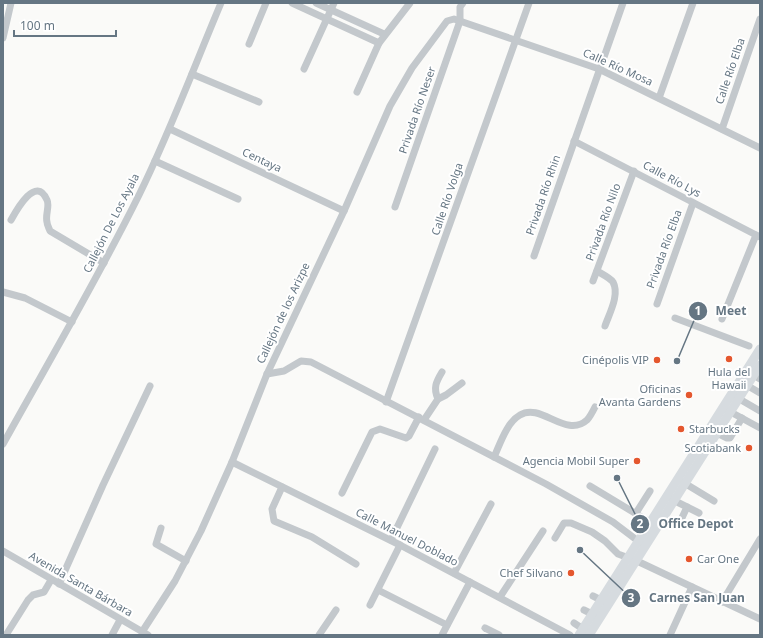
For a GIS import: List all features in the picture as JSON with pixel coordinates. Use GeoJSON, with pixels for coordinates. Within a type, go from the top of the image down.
{"type":"FeatureCollection","features":[{"type":"Feature","properties":{"kind":"main road"},"geometry":{"type":"LineString","coordinates":[[753,376],[760,349]]}},
{"type":"Feature","properties":{"kind":"main road"},"geometry":{"type":"LineString","coordinates":[[585,633],[592,614],[601,600],[632,559],[744,383],[753,376],[760,365]]}},
{"type":"Feature","properties":{"kind":"street"},"geometry":{"type":"LineString","coordinates":[[3,38],[11,3]]}},
{"type":"Feature","properties":{"kind":"street","name":"Callejón De Los Ayala"},"geometry":{"type":"LineString","coordinates":[[3,444],[104,263],[155,161],[170,129],[220,3]]}},
{"type":"Feature","properties":{"kind":"street"},"geometry":{"type":"LineString","coordinates":[[249,44],[266,3]]}},
{"type":"Feature","properties":{"kind":"street"},"geometry":{"type":"LineString","coordinates":[[292,3],[379,43]]}},
{"type":"Feature","properties":{"kind":"street"},"geometry":{"type":"LineString","coordinates":[[316,3],[332,6],[384,34]]}},
{"type":"Feature","properties":{"kind":"street"},"geometry":{"type":"LineString","coordinates":[[358,92],[384,34],[410,3]]}},
{"type":"Feature","properties":{"kind":"street","name":"Privada Río Neser"},"geometry":{"type":"LineString","coordinates":[[395,207],[460,21],[460,7],[463,3]]}},
{"type":"Feature","properties":{"kind":"street","name":"Calle Río Volga"},"geometry":{"type":"LineString","coordinates":[[386,402],[529,3]]}},
{"type":"Feature","properties":{"kind":"street","name":"Privada Río Rhin"},"geometry":{"type":"LineString","coordinates":[[534,256],[623,3]]}},
{"type":"Feature","properties":{"kind":"street"},"geometry":{"type":"LineString","coordinates":[[659,98],[693,3]]}},
{"type":"Feature","properties":{"kind":"street"},"geometry":{"type":"LineString","coordinates":[[304,69],[332,6]]}},
{"type":"Feature","properties":{"kind":"street","name":"Callejón de los Arizpe"},"geometry":{"type":"LineString","coordinates":[[145,633],[186,561],[232,462],[267,374],[344,210],[390,106],[406,77],[443,25],[450,19],[460,21]]}},
{"type":"Feature","properties":{"kind":"street","name":"Calle Río Elba"},"geometry":{"type":"LineString","coordinates":[[722,129],[760,19]]}},
{"type":"Feature","properties":{"kind":"street","name":"Calle Río Mosa"},"geometry":{"type":"LineString","coordinates":[[460,21],[600,69],[760,148]]}},
{"type":"Feature","properties":{"kind":"street"},"geometry":{"type":"LineString","coordinates":[[192,74],[259,102]]}},
{"type":"Feature","properties":{"kind":"street","name":"Centaya"},"geometry":{"type":"LineString","coordinates":[[170,129],[344,210]]}},
{"type":"Feature","properties":{"kind":"street","name":"Calle Río Lys"},"geometry":{"type":"LineString","coordinates":[[574,141],[758,236]]}},
{"type":"Feature","properties":{"kind":"street"},"geometry":{"type":"LineString","coordinates":[[155,161],[238,199]]}},
{"type":"Feature","properties":{"kind":"street","name":"Privada Río Nilo"},"geometry":{"type":"LineString","coordinates":[[593,281],[634,171]]}},
{"type":"Feature","properties":{"kind":"street"},"geometry":{"type":"LineString","coordinates":[[11,220],[23,199],[30,193],[37,191],[47,200],[47,222],[50,230],[104,263]]}},
{"type":"Feature","properties":{"kind":"street","name":"Privada Río Elba"},"geometry":{"type":"LineString","coordinates":[[656,304],[693,203]]}},
{"type":"Feature","properties":{"kind":"street"},"geometry":{"type":"LineString","coordinates":[[722,319],[758,236]]}},
{"type":"Feature","properties":{"kind":"street"},"geometry":{"type":"LineString","coordinates":[[597,271],[612,282],[615,290],[614,299],[605,326]]}},
{"type":"Feature","properties":{"kind":"street"},"geometry":{"type":"LineString","coordinates":[[3,292],[26,298],[72,322]]}},
{"type":"Feature","properties":{"kind":"street"},"geometry":{"type":"LineString","coordinates":[[675,318],[749,346]]}},
{"type":"Feature","properties":{"kind":"street"},"geometry":{"type":"LineString","coordinates":[[267,374],[284,371],[298,362],[307,361],[566,495],[613,522],[642,543]]}},
{"type":"Feature","properties":{"kind":"street"},"geometry":{"type":"LineString","coordinates":[[438,399],[435,392],[436,383],[442,372]]}},
{"type":"Feature","properties":{"kind":"street"},"geometry":{"type":"LineString","coordinates":[[342,493],[372,432],[380,428],[406,438],[438,399],[462,383]]}},
{"type":"Feature","properties":{"kind":"street"},"geometry":{"type":"LineString","coordinates":[[744,383],[760,393]]}},
{"type":"Feature","properties":{"kind":"street"},"geometry":{"type":"LineString","coordinates":[[59,584],[103,485],[150,386]]}},
{"type":"Feature","properties":{"kind":"street"},"geometry":{"type":"LineString","coordinates":[[735,397],[760,411]]}},
{"type":"Feature","properties":{"kind":"street"},"geometry":{"type":"LineString","coordinates":[[494,457],[509,427],[519,415],[528,412],[568,426],[579,425],[587,420],[595,408]]}},
{"type":"Feature","properties":{"kind":"street"},"geometry":{"type":"LineString","coordinates":[[727,410],[760,428]]}},
{"type":"Feature","properties":{"kind":"street"},"geometry":{"type":"LineString","coordinates":[[712,435],[730,438],[742,418]]}},
{"type":"Feature","properties":{"kind":"street"},"geometry":{"type":"LineString","coordinates":[[390,540],[435,449]]}},
{"type":"Feature","properties":{"kind":"street","name":"Calle Manuel Doblado"},"geometry":{"type":"LineString","coordinates":[[232,462],[400,545],[500,597],[529,610],[570,635]]}},
{"type":"Feature","properties":{"kind":"street"},"geometry":{"type":"LineString","coordinates":[[682,481],[714,502]]}},
{"type":"Feature","properties":{"kind":"street"},"geometry":{"type":"LineString","coordinates":[[590,486],[654,525]]}},
{"type":"Feature","properties":{"kind":"street"},"geometry":{"type":"LineString","coordinates":[[282,487],[272,509],[274,521],[318,540],[356,564]]}},
{"type":"Feature","properties":{"kind":"street"},"geometry":{"type":"LineString","coordinates":[[636,513],[650,491]]}},
{"type":"Feature","properties":{"kind":"street"},"geometry":{"type":"LineString","coordinates":[[671,498],[699,513]]}},
{"type":"Feature","properties":{"kind":"street"},"geometry":{"type":"LineString","coordinates":[[454,573],[491,504]]}},
{"type":"Feature","properties":{"kind":"street"},"geometry":{"type":"LineString","coordinates":[[660,515],[675,523],[678,523],[687,507]]}},
{"type":"Feature","properties":{"kind":"street"},"geometry":{"type":"LineString","coordinates":[[555,538],[562,525],[568,522],[598,535],[618,554],[632,559],[760,619]]}},
{"type":"Feature","properties":{"kind":"street"},"geometry":{"type":"LineString","coordinates":[[161,528],[156,544],[186,561]]}},
{"type":"Feature","properties":{"kind":"street"},"geometry":{"type":"LineString","coordinates":[[500,597],[542,531]]}},
{"type":"Feature","properties":{"kind":"street"},"geometry":{"type":"LineString","coordinates":[[722,602],[760,539]]}},
{"type":"Feature","properties":{"kind":"street"},"geometry":{"type":"LineString","coordinates":[[370,605],[400,545]]}},
{"type":"Feature","properties":{"kind":"street","name":"Avenida Santa Bárbara"},"geometry":{"type":"LineString","coordinates":[[3,551],[120,620],[145,633]]}},
{"type":"Feature","properties":{"kind":"street"},"geometry":{"type":"LineString","coordinates":[[6,635],[28,600],[33,596],[44,592],[51,580]]}},
{"type":"Feature","properties":{"kind":"street"},"geometry":{"type":"LineString","coordinates":[[442,635],[470,582]]}},
{"type":"Feature","properties":{"kind":"street"},"geometry":{"type":"LineString","coordinates":[[670,635],[692,587]]}},
{"type":"Feature","properties":{"kind":"street"},"geometry":{"type":"LineString","coordinates":[[378,590],[447,625]]}},
{"type":"Feature","properties":{"kind":"street"},"geometry":{"type":"LineString","coordinates":[[319,635],[336,610]]}},
{"type":"Feature","properties":{"kind":"street"},"geometry":{"type":"LineString","coordinates":[[112,635],[120,620]]}},
{"type":"Feature","properties":{"kind":"street"},"geometry":{"type":"LineString","coordinates":[[574,623],[585,633]]}},
{"type":"Feature","properties":{"kind":"street"},"geometry":{"type":"LineString","coordinates":[[485,628],[499,635]]}},
{"type":"Feature","properties":{"kind":"place","name":"Hula del Hawaii"},"geometry":{"type":"Point","coordinates":[729,359]}},
{"type":"Feature","properties":{"kind":"place","name":"Cinépolis VIP"},"geometry":{"type":"Point","coordinates":[657,360]}},
{"type":"Feature","properties":{"kind":"place","name":"Meet"},"geometry":{"type":"Point","coordinates":[677,361]}},
{"type":"Feature","properties":{"kind":"place","name":"Oficinas Avanta Gardens"},"geometry":{"type":"Point","coordinates":[689,395]}},
{"type":"Feature","properties":{"kind":"place","name":"Starbucks"},"geometry":{"type":"Point","coordinates":[681,429]}},
{"type":"Feature","properties":{"kind":"place","name":"Scotiabank"},"geometry":{"type":"Point","coordinates":[749,448]}},
{"type":"Feature","properties":{"kind":"place","name":"Agencia Mobil Super"},"geometry":{"type":"Point","coordinates":[637,461]}},
{"type":"Feature","properties":{"kind":"place","name":"Office Depot"},"geometry":{"type":"Point","coordinates":[617,478]}},
{"type":"Feature","properties":{"kind":"place","name":"Carnes San Juan"},"geometry":{"type":"Point","coordinates":[580,550]}},
{"type":"Feature","properties":{"kind":"place","name":"Car One"},"geometry":{"type":"Point","coordinates":[689,559]}},
{"type":"Feature","properties":{"kind":"place","name":"Chef Silvano"},"geometry":{"type":"Point","coordinates":[571,573]}}]}
